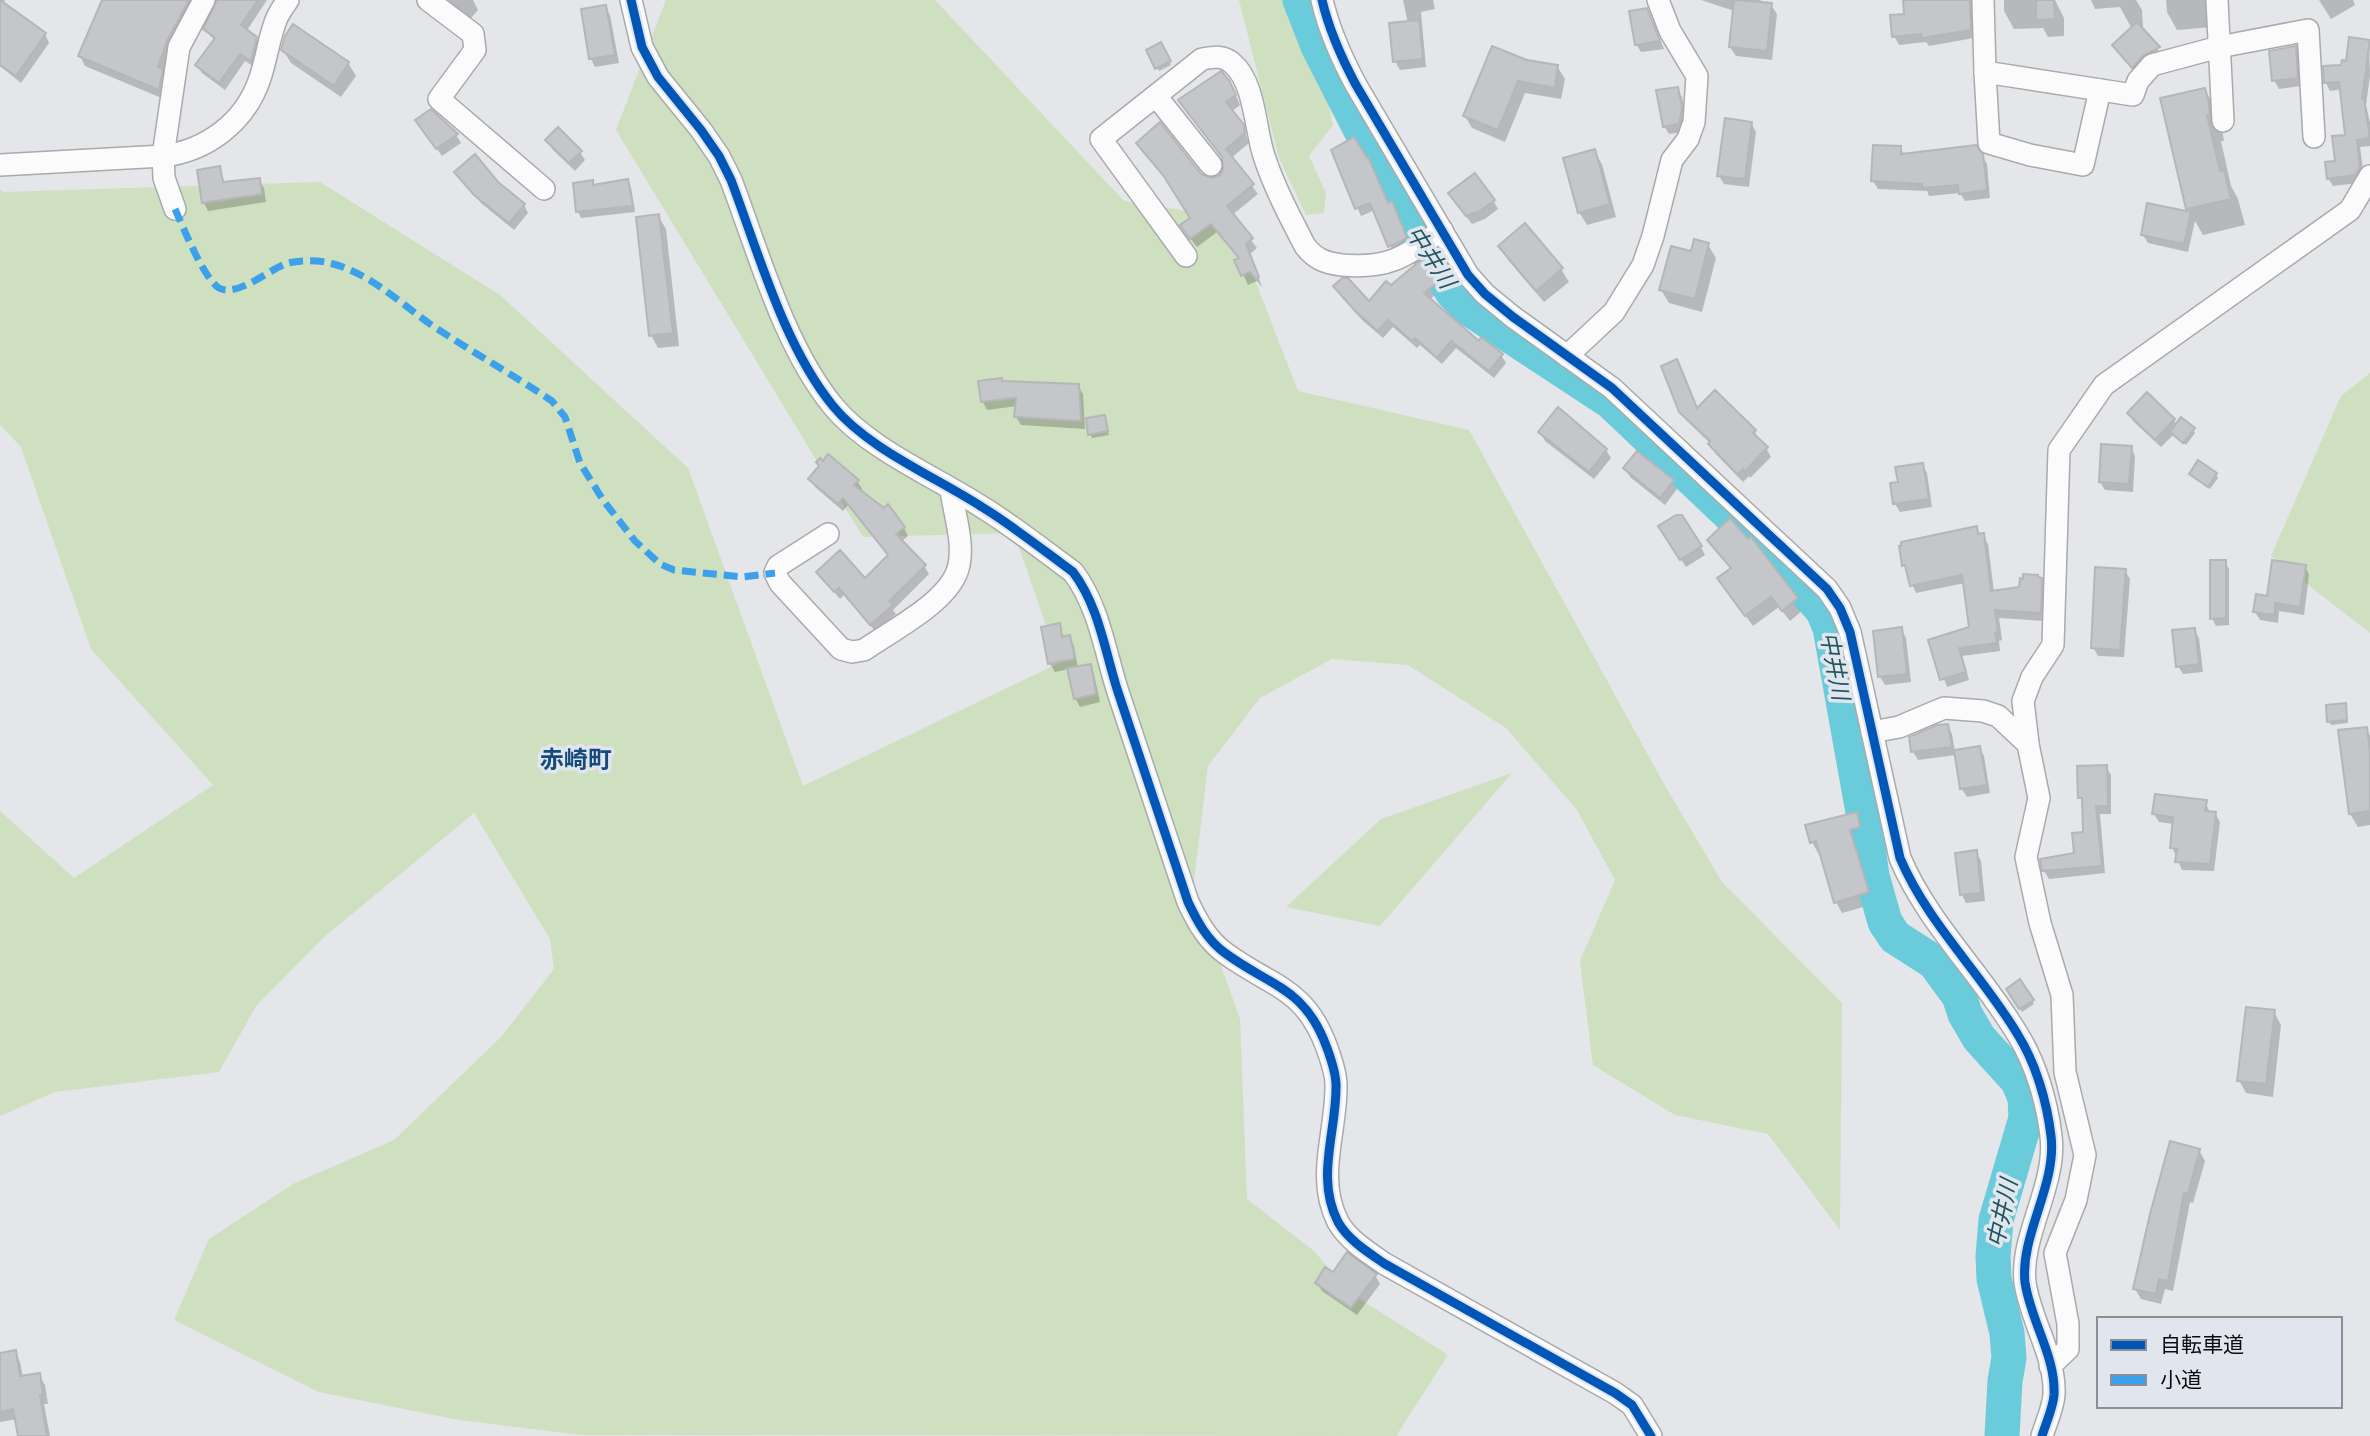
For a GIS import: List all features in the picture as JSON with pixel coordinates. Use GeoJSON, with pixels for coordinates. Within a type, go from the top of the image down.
{"type":"FeatureCollection","features":[{"type":"Feature","properties":{"kind":"street"},"geometry":{"type":"LineString","coordinates":[[175,209],[164,178],[163,156],[179,47],[204,0]]}},
{"type":"Feature","properties":{"kind":"street"},"geometry":{"type":"LineString","coordinates":[[0,165],[163,156],[182,154],[206,144],[224,131],[243,108],[258,83],[275,21],[288,0]]}},
{"type":"Feature","properties":{"kind":"street"},"geometry":{"type":"LineString","coordinates":[[428,0],[473,34],[475,50],[439,99],[544,190]]}},
{"type":"Feature","properties":{"kind":"street"},"geometry":{"type":"LineString","coordinates":[[631,0],[642,47],[658,77],[719,156],[731,180],[793,343],[834,408],[857,429],[951,490],[982,506],[1073,572],[1083,585],[1188,902],[1199,927],[1224,952],[1287,989],[1311,1013],[1327,1048],[1337,1082],[1325,1167],[1329,1195],[1338,1223],[1360,1247],[1385,1264],[1615,1393],[1632,1405],[1651,1436]]}},
{"type":"Feature","properties":{"kind":"street"},"geometry":{"type":"LineString","coordinates":[[1322,0],[1327,22],[1346,67],[1438,233],[1468,275],[1485,294],[1513,317],[1612,388],[1826,589],[1840,608],[1850,632],[1900,858],[1910,883],[2018,1034],[2029,1056],[2046,1107],[2052,1138],[2051,1164],[2027,1255],[2025,1280],[2053,1377],[2054,1398],[2042,1436]]}},
{"type":"Feature","properties":{"kind":"street"},"geometry":{"type":"LineString","coordinates":[[1567,356],[1614,312],[1643,265],[1672,160],[1688,139],[1694,122],[1697,76],[1671,31],[1658,0]]}},
{"type":"Feature","properties":{"kind":"street"},"geometry":{"type":"LineString","coordinates":[[1983,0],[1989,142],[2030,155],[2083,164],[2100,90]]}},
{"type":"Feature","properties":{"kind":"street"},"geometry":{"type":"LineString","coordinates":[[2217,0],[2223,121]]}},
{"type":"Feature","properties":{"kind":"street"},"geometry":{"type":"LineString","coordinates":[[1985,72],[2133,95],[2138,81],[2152,65],[2218,47],[2308,30],[2314,137]]}},
{"type":"Feature","properties":{"kind":"street"},"geometry":{"type":"LineString","coordinates":[[1186,256],[1101,139],[1202,59],[1222,57],[1233,63],[1247,85],[1263,156],[1304,246],[1311,255],[1332,264],[1368,267],[1381,265],[1411,251],[1438,233]]}},
{"type":"Feature","properties":{"kind":"street"},"geometry":{"type":"LineString","coordinates":[[1156,96],[1210,165]]}},
{"type":"Feature","properties":{"kind":"street"},"geometry":{"type":"LineString","coordinates":[[2050,1366],[2068,1349],[2068,1324],[2055,1252],[2076,1200],[2085,1155],[2065,1072],[2062,995],[2040,923],[2026,857],[2039,798],[2023,701],[2032,677],[2053,645],[2059,450],[2104,385],[2350,210],[2370,176]]}},
{"type":"Feature","properties":{"kind":"street"},"geometry":{"type":"LineString","coordinates":[[828,534],[778,566],[775,573],[780,583],[841,649],[852,652],[864,650],[939,599],[954,579],[960,564],[960,546],[951,490]]}},
{"type":"Feature","properties":{"kind":"street"},"geometry":{"type":"LineString","coordinates":[[1872,732],[1899,727],[1944,708],[1983,711],[1998,716],[2028,744]]}},
{"type":"Feature","properties":{"kind":"green space"},"geometry":{"type":"Polygon","coordinates":[[[666,0],[935,0],[1124,201],[1231,218],[1298,391],[1469,430],[1664,784],[1722,882],[1842,1003],[1840,1230],[1768,1134],[1675,1115],[1593,1065],[1580,961],[1615,880],[1577,810],[1506,728],[1408,665],[1332,659],[1260,698],[1208,766],[1193,888],[1240,1019],[1247,1199],[1314,1251],[1349,1292],[1448,1355],[1396,1436],[582,1435],[459,1420],[319,1392],[174,1320],[209,1239],[293,1184],[394,1140],[502,1036],[554,969],[550,939],[474,813],[323,938],[256,1006],[219,1072],[55,1092],[0,1116],[0,811],[74,878],[213,785],[91,649],[21,447],[0,425],[0,190],[320,182],[500,295],[688,468],[803,786],[1059,663],[1014,533],[863,537],[616,130],[666,0]]]}},
{"type":"Feature","properties":{"kind":"green space"},"geometry":{"type":"Polygon","coordinates":[[[1239,0],[1294,0],[1306,54],[1326,93],[1333,125],[1309,156],[1326,193],[1324,213],[1306,215],[1279,158],[1239,0]]]}},
{"type":"Feature","properties":{"kind":"green space"},"geometry":{"type":"Polygon","coordinates":[[[2370,373],[2370,633],[2271,556],[2341,396],[2370,373]]]}},
{"type":"Feature","properties":{"kind":"green space"},"geometry":{"type":"Polygon","coordinates":[[[1512,773],[1380,926],[1286,907],[1381,819],[1512,773]]]}},
{"type":"Feature","properties":{"kind":"building"},"geometry":{"type":"Polygon","coordinates":[[[0,0],[46,33],[16,76],[0,65],[0,0]]]}},
{"type":"Feature","properties":{"kind":"building"},"geometry":{"type":"Polygon","coordinates":[[[102,0],[189,0],[167,41],[158,67],[163,69],[159,90],[78,56],[102,0]]]}},
{"type":"Feature","properties":{"kind":"building"},"geometry":{"type":"Polygon","coordinates":[[[217,0],[258,0],[241,25],[257,37],[251,61],[240,54],[219,83],[195,65],[215,38],[203,29],[217,0]]]}},
{"type":"Feature","properties":{"kind":"building"},"geometry":{"type":"Polygon","coordinates":[[[1734,0],[1772,3],[1767,51],[1729,47],[1734,0]]]}},
{"type":"Feature","properties":{"kind":"building"},"geometry":{"type":"Polygon","coordinates":[[[1903,0],[1970,0],[1971,30],[1922,38],[1921,34],[1892,37],[1890,15],[1904,14],[1903,0]]]}},
{"type":"Feature","properties":{"kind":"building"},"geometry":{"type":"Polygon","coordinates":[[[2036,0],[2054,0],[2055,19],[2036,20],[2036,0]]]}},
{"type":"Feature","properties":{"kind":"building"},"geometry":{"type":"Polygon","coordinates":[[[606,5],[615,55],[589,59],[581,9],[606,5]]]}},
{"type":"Feature","properties":{"kind":"building"},"geometry":{"type":"Polygon","coordinates":[[[1647,8],[1660,41],[1635,45],[1629,11],[1647,8]]]}},
{"type":"Feature","properties":{"kind":"building"},"geometry":{"type":"Polygon","coordinates":[[[1419,20],[1423,59],[1393,62],[1389,23],[1419,20]]]}},
{"type":"Feature","properties":{"kind":"building"},"geometry":{"type":"Polygon","coordinates":[[[2137,22],[2160,47],[2143,56],[2132,68],[2112,45],[2137,22]]]}},
{"type":"Feature","properties":{"kind":"building"},"geometry":{"type":"Polygon","coordinates":[[[293,24],[349,62],[334,86],[281,50],[285,36],[293,24]]]}},
{"type":"Feature","properties":{"kind":"building"},"geometry":{"type":"Polygon","coordinates":[[[2349,37],[2370,40],[2362,99],[2370,138],[2357,140],[2360,168],[2355,175],[2327,179],[2325,162],[2335,161],[2332,136],[2345,135],[2339,82],[2324,83],[2323,66],[2341,65],[2342,60],[2346,61],[2349,37]]]}},
{"type":"Feature","properties":{"kind":"building"},"geometry":{"type":"Polygon","coordinates":[[[1161,42],[1171,61],[1155,69],[1146,50],[1161,42]]]}},
{"type":"Feature","properties":{"kind":"building"},"geometry":{"type":"Polygon","coordinates":[[[1492,46],[1527,60],[1558,65],[1555,88],[1518,81],[1498,130],[1463,116],[1492,46]]]}},
{"type":"Feature","properties":{"kind":"building"},"geometry":{"type":"Polygon","coordinates":[[[2296,46],[2298,78],[2272,81],[2269,51],[2296,46]]]}},
{"type":"Feature","properties":{"kind":"building"},"geometry":{"type":"Polygon","coordinates":[[[1221,71],[1236,95],[1226,102],[1244,125],[1245,133],[1226,149],[1254,184],[1227,206],[1253,238],[1246,244],[1259,277],[1256,279],[1250,272],[1241,276],[1234,260],[1239,258],[1211,224],[1190,239],[1180,225],[1190,218],[1163,175],[1136,143],[1160,122],[1201,174],[1212,178],[1220,175],[1223,169],[1222,157],[1178,100],[1221,71]]]}},
{"type":"Feature","properties":{"kind":"building"},"geometry":{"type":"Polygon","coordinates":[[[1678,87],[1682,108],[1679,124],[1663,127],[1656,90],[1678,87]]]}},
{"type":"Feature","properties":{"kind":"building"},"geometry":{"type":"Polygon","coordinates":[[[2205,88],[2210,115],[2207,115],[2220,171],[2224,170],[2231,199],[2186,209],[2160,98],[2205,88]]]}},
{"type":"Feature","properties":{"kind":"building"},"geometry":{"type":"Polygon","coordinates":[[[431,109],[458,134],[436,149],[415,120],[431,109]]]}},
{"type":"Feature","properties":{"kind":"building"},"geometry":{"type":"Polygon","coordinates":[[[1725,118],[1752,122],[1745,179],[1717,176],[1725,118]]]}},
{"type":"Feature","properties":{"kind":"building"},"geometry":{"type":"Polygon","coordinates":[[[558,127],[582,151],[569,163],[545,140],[558,127]]]}},
{"type":"Feature","properties":{"kind":"building"},"geometry":{"type":"Polygon","coordinates":[[[1354,137],[1368,157],[1388,203],[1392,201],[1407,238],[1388,247],[1370,203],[1355,209],[1331,150],[1354,137]]]}},
{"type":"Feature","properties":{"kind":"building"},"geometry":{"type":"Polygon","coordinates":[[[1873,145],[1901,146],[1901,154],[1976,145],[1983,154],[1987,190],[1959,194],[1958,185],[1923,188],[1922,184],[1871,181],[1873,145]]]}},
{"type":"Feature","properties":{"kind":"building"},"geometry":{"type":"Polygon","coordinates":[[[1595,149],[1610,204],[1578,213],[1563,158],[1595,149]]]}},
{"type":"Feature","properties":{"kind":"building"},"geometry":{"type":"Polygon","coordinates":[[[475,154],[498,182],[525,204],[509,223],[474,195],[454,172],[475,154]]]}},
{"type":"Feature","properties":{"kind":"building"},"geometry":{"type":"Polygon","coordinates":[[[220,166],[223,182],[260,178],[262,194],[202,203],[197,170],[220,166]]]}},
{"type":"Feature","properties":{"kind":"building"},"geometry":{"type":"Polygon","coordinates":[[[1475,173],[1495,200],[1480,211],[1466,216],[1448,193],[1475,173]]]}},
{"type":"Feature","properties":{"kind":"building"},"geometry":{"type":"Polygon","coordinates":[[[628,179],[633,206],[576,212],[573,183],[593,180],[593,185],[628,179]]]}},
{"type":"Feature","properties":{"kind":"building"},"geometry":{"type":"Polygon","coordinates":[[[2147,203],[2191,212],[2184,244],[2141,235],[2147,203]]]}},
{"type":"Feature","properties":{"kind":"building"},"geometry":{"type":"Polygon","coordinates":[[[659,214],[673,333],[649,336],[636,217],[659,214]]]}},
{"type":"Feature","properties":{"kind":"building"},"geometry":{"type":"Polygon","coordinates":[[[1525,223],[1563,268],[1536,291],[1498,246],[1525,223]]]}},
{"type":"Feature","properties":{"kind":"building"},"geometry":{"type":"Polygon","coordinates":[[[1694,239],[1709,243],[1695,299],[1659,290],[1671,246],[1691,251],[1694,239]]]}},
{"type":"Feature","properties":{"kind":"building"},"geometry":{"type":"Polygon","coordinates":[[[1421,260],[1438,282],[1424,293],[1479,341],[1481,337],[1503,354],[1489,371],[1451,341],[1437,358],[1415,338],[1412,341],[1388,320],[1378,331],[1356,312],[1333,286],[1342,278],[1348,278],[1369,301],[1386,281],[1391,285],[1421,260]]]}},
{"type":"Feature","properties":{"kind":"building"},"geometry":{"type":"Polygon","coordinates":[[[1677,359],[1697,408],[1715,390],[1756,430],[1753,433],[1768,447],[1738,475],[1708,444],[1710,441],[1679,412],[1661,366],[1677,359]]]}},
{"type":"Feature","properties":{"kind":"building"},"geometry":{"type":"Polygon","coordinates":[[[1002,378],[1002,381],[1079,384],[1081,421],[1014,417],[1016,398],[981,402],[978,381],[1002,378]]]}},
{"type":"Feature","properties":{"kind":"building"},"geometry":{"type":"Polygon","coordinates":[[[2147,392],[2175,419],[2155,440],[2127,413],[2147,392]]]}},
{"type":"Feature","properties":{"kind":"building"},"geometry":{"type":"Polygon","coordinates":[[[1558,407],[1607,449],[1589,472],[1538,432],[1558,407]]]}},
{"type":"Feature","properties":{"kind":"building"},"geometry":{"type":"Polygon","coordinates":[[[1105,415],[1108,431],[1088,435],[1086,418],[1105,415]]]}},
{"type":"Feature","properties":{"kind":"building"},"geometry":{"type":"Polygon","coordinates":[[[2181,417],[2195,428],[2183,443],[2170,432],[2181,417]]]}},
{"type":"Feature","properties":{"kind":"building"},"geometry":{"type":"Polygon","coordinates":[[[2101,444],[2132,446],[2129,484],[2099,482],[2101,444]]]}},
{"type":"Feature","properties":{"kind":"building"},"geometry":{"type":"Polygon","coordinates":[[[1637,451],[1674,480],[1660,498],[1623,468],[1637,451]]]}},
{"type":"Feature","properties":{"kind":"building"},"geometry":{"type":"Polygon","coordinates":[[[828,454],[859,480],[854,485],[884,508],[888,504],[905,527],[896,534],[926,565],[889,601],[893,605],[870,625],[839,588],[834,592],[816,572],[840,550],[865,578],[888,555],[843,498],[838,504],[808,479],[819,466],[816,462],[820,458],[823,461],[828,454]]]}},
{"type":"Feature","properties":{"kind":"building"},"geometry":{"type":"Polygon","coordinates":[[[2198,460],[2217,473],[2208,487],[2189,474],[2198,460]]]}},
{"type":"Feature","properties":{"kind":"building"},"geometry":{"type":"Polygon","coordinates":[[[1923,463],[1929,499],[1893,504],[1890,483],[1898,482],[1895,467],[1923,463]]]}},
{"type":"Feature","properties":{"kind":"building"},"geometry":{"type":"Polygon","coordinates":[[[1676,515],[1682,515],[1702,546],[1680,560],[1658,526],[1676,515]]]}},
{"type":"Feature","properties":{"kind":"building"},"geometry":{"type":"Polygon","coordinates":[[[1730,518],[1748,539],[1751,537],[1798,598],[1782,611],[1771,597],[1745,616],[1717,578],[1731,568],[1707,540],[1730,518]]]}},
{"type":"Feature","properties":{"kind":"building"},"geometry":{"type":"Polygon","coordinates":[[[1977,526],[1978,534],[1984,533],[1991,591],[2019,587],[2023,574],[2038,575],[2042,578],[2041,613],[1995,610],[1997,643],[1959,648],[1966,672],[1940,680],[1928,640],[1969,627],[1962,575],[1910,586],[1905,565],[1902,566],[1899,546],[1901,542],[1977,526]]]}},
{"type":"Feature","properties":{"kind":"building"},"geometry":{"type":"Polygon","coordinates":[[[2210,560],[2226,560],[2226,618],[2210,619],[2210,560]]]}},
{"type":"Feature","properties":{"kind":"building"},"geometry":{"type":"Polygon","coordinates":[[[2272,560],[2306,565],[2300,607],[2275,603],[2275,615],[2253,612],[2256,594],[2267,596],[2272,560]]]}},
{"type":"Feature","properties":{"kind":"building"},"geometry":{"type":"Polygon","coordinates":[[[2095,567],[2126,569],[2120,650],[2091,648],[2095,567]]]}},
{"type":"Feature","properties":{"kind":"building"},"geometry":{"type":"Polygon","coordinates":[[[1060,623],[1062,637],[1070,635],[1075,659],[1048,664],[1041,627],[1060,623]]]}},
{"type":"Feature","properties":{"kind":"building"},"geometry":{"type":"Polygon","coordinates":[[[1902,627],[1907,674],[1878,677],[1873,631],[1902,627]]]}},
{"type":"Feature","properties":{"kind":"building"},"geometry":{"type":"Polygon","coordinates":[[[2195,628],[2199,664],[2176,667],[2172,630],[2195,628]]]}},
{"type":"Feature","properties":{"kind":"building"},"geometry":{"type":"Polygon","coordinates":[[[1091,664],[1096,694],[1074,699],[1067,668],[1091,664]]]}},
{"type":"Feature","properties":{"kind":"building"},"geometry":{"type":"Polygon","coordinates":[[[2346,703],[2347,720],[2327,722],[2326,705],[2346,703]]]}},
{"type":"Feature","properties":{"kind":"building"},"geometry":{"type":"Polygon","coordinates":[[[1948,724],[1952,747],[1911,752],[1909,737],[1937,725],[1948,724]]]}},
{"type":"Feature","properties":{"kind":"building"},"geometry":{"type":"Polygon","coordinates":[[[2367,727],[2370,752],[2370,811],[2349,814],[2338,730],[2367,727]]]}},
{"type":"Feature","properties":{"kind":"building"},"geometry":{"type":"Polygon","coordinates":[[[1980,746],[1987,785],[1960,789],[1954,750],[1980,746]]]}},
{"type":"Feature","properties":{"kind":"building"},"geometry":{"type":"Polygon","coordinates":[[[2107,765],[2108,806],[2096,806],[2102,866],[2042,871],[2040,859],[2074,853],[2072,833],[2083,832],[2077,766],[2107,765]]]}},
{"type":"Feature","properties":{"kind":"building"},"geometry":{"type":"Polygon","coordinates":[[[2155,794],[2207,800],[2205,811],[2216,812],[2210,864],[2175,862],[2177,849],[2170,848],[2173,817],[2152,814],[2155,794]]]}},
{"type":"Feature","properties":{"kind":"building"},"geometry":{"type":"Polygon","coordinates":[[[1857,812],[1860,827],[1850,830],[1869,892],[1834,903],[1816,841],[1810,843],[1805,825],[1857,812]]]}},
{"type":"Feature","properties":{"kind":"building"},"geometry":{"type":"Polygon","coordinates":[[[1977,850],[1981,893],[1960,895],[1955,853],[1977,850]]]}},
{"type":"Feature","properties":{"kind":"building"},"geometry":{"type":"Polygon","coordinates":[[[2020,979],[2034,1000],[2019,1009],[2006,989],[2020,979]]]}},
{"type":"Feature","properties":{"kind":"building"},"geometry":{"type":"Polygon","coordinates":[[[2246,1007],[2275,1010],[2266,1084],[2237,1081],[2246,1007]]]}},
{"type":"Feature","properties":{"kind":"building"},"geometry":{"type":"Polygon","coordinates":[[[2170,1141],[2200,1149],[2188,1194],[2184,1193],[2168,1281],[2159,1279],[2156,1294],[2133,1289],[2170,1141]]]}},
{"type":"Feature","properties":{"kind":"building"},"geometry":{"type":"Polygon","coordinates":[[[1347,1252],[1377,1274],[1351,1308],[1315,1283],[1325,1267],[1333,1272],[1347,1252]]]}},
{"type":"Feature","properties":{"kind":"building"},"geometry":{"type":"Polygon","coordinates":[[[16,1350],[20,1376],[40,1373],[43,1394],[40,1395],[47,1436],[18,1436],[13,1409],[0,1412],[0,1353],[16,1350]]]}},
{"type":"Feature","properties":{"kind":"waterway","name":"中井川"},"geometry":{"type":"LineString","coordinates":[[1300,0],[1318,46],[1403,213],[1453,293],[1468,308],[1611,402],[1746,530],[1823,611],[1830,628],[1872,876],[1885,922],[1895,937],[1934,962],[1959,996],[1965,1014],[1979,1038],[2018,1081],[2025,1098],[2026,1118],[1996,1220],[1993,1256],[1994,1279],[2007,1333],[2009,1358],[2002,1436]]}},
{"type":"Feature","properties":{"kind":"marked path"},"geometry":{"type":"LineString","coordinates":[[175,209],[201,264],[219,288],[226,290],[244,286],[288,263],[330,263],[370,281],[430,324],[552,401],[565,417],[580,463],[603,500],[635,541],[660,564],[674,570],[743,577],[775,573]]}},
{"type":"Feature","properties":{"kind":"cycle path"},"geometry":{"type":"LineString","coordinates":[[631,0],[642,47],[658,77],[719,156],[731,180],[787,328],[800,356],[833,406],[883,449],[1017,530],[1073,572],[1082,585],[1095,614],[1144,771],[1195,916],[1219,948],[1297,1000],[1308,1012],[1327,1048],[1336,1085],[1328,1188],[1331,1205],[1342,1229],[1359,1246],[1385,1264],[1615,1393],[1632,1405],[1651,1436]]}},
{"type":"Feature","properties":{"kind":"cycle path"},"geometry":{"type":"LineString","coordinates":[[1322,0],[1336,43],[1356,85],[1468,275],[1485,294],[1513,317],[1612,388],[1827,589],[1840,608],[1850,632],[1900,858],[1925,905],[2018,1035],[2030,1058],[2044,1097],[2051,1136],[2049,1173],[2025,1264],[2028,1296],[2054,1381],[2051,1410],[2042,1436]]}},
{"type":"Feature","properties":{"kind":"district","name":"赤崎町"},"geometry":{"type":"Point","coordinates":[576,760]}}]}
